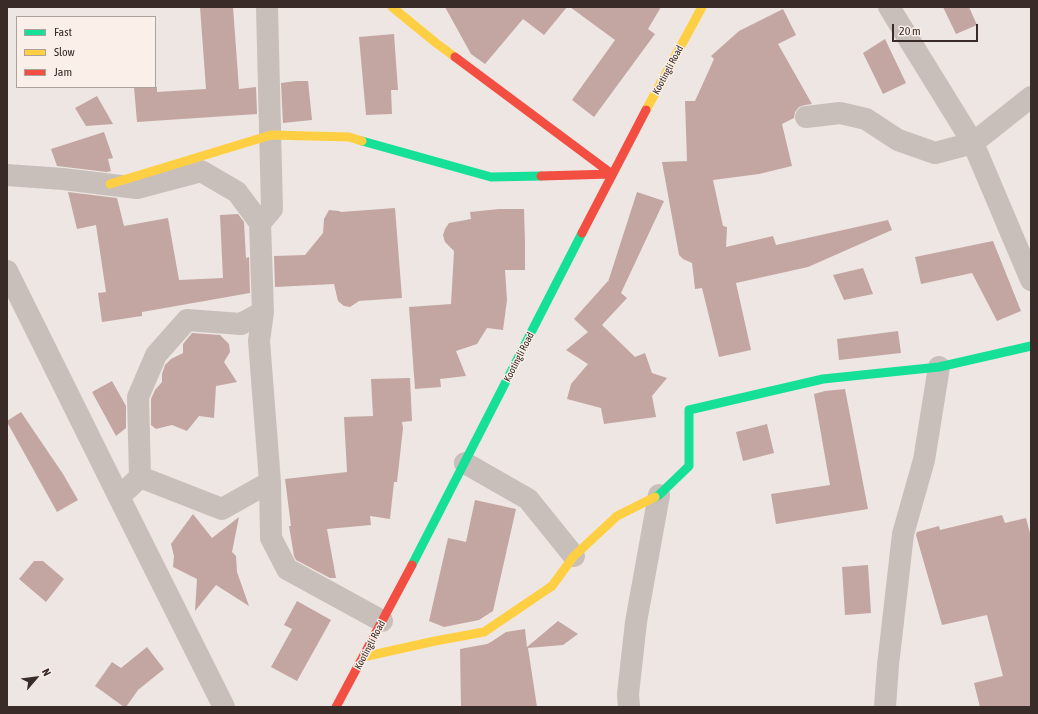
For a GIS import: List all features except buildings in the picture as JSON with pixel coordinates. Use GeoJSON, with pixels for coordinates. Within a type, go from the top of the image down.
{"type":"FeatureCollection","features":[{"type":"Feature","properties":{"kind":"street"},"geometry":{"type":"LineString","coordinates":[[260,223],[272,209],[267,7]]}},
{"type":"Feature","properties":{"kind":"street"},"geometry":{"type":"LineString","coordinates":[[392,7],[504,95],[612,174]]}},
{"type":"Feature","properties":{"kind":"street","name":"Kootingli Road"},"geometry":{"type":"LineString","coordinates":[[336,707],[465,463],[612,174],[702,7]]}},
{"type":"Feature","properties":{"kind":"street"},"geometry":{"type":"LineString","coordinates":[[888,7],[973,142],[1031,280]]}},
{"type":"Feature","properties":{"kind":"street"},"geometry":{"type":"LineString","coordinates":[[806,117],[840,113],[866,120],[898,140],[935,153],[973,142],[1031,97]]}},
{"type":"Feature","properties":{"kind":"street"},"geometry":{"type":"LineString","coordinates":[[110,184],[271,135],[349,138],[491,177],[612,174]]}},
{"type":"Feature","properties":{"kind":"street"},"geometry":{"type":"LineString","coordinates":[[7,175],[110,184],[137,188],[201,171],[237,192],[260,223],[263,312],[259,341],[270,482],[271,538],[287,569],[382,621]]}},
{"type":"Feature","properties":{"kind":"street"},"geometry":{"type":"LineString","coordinates":[[7,271],[224,707]]}},
{"type":"Feature","properties":{"kind":"street"},"geometry":{"type":"LineString","coordinates":[[119,497],[140,477],[138,397],[156,355],[187,320],[241,324],[263,312]]}},
{"type":"Feature","properties":{"kind":"street"},"geometry":{"type":"LineString","coordinates":[[363,657],[435,640],[484,632],[552,586],[574,556],[617,516],[659,495],[689,466],[689,410],[823,379],[939,367],[1031,346]]}},
{"type":"Feature","properties":{"kind":"street"},"geometry":{"type":"LineString","coordinates":[[885,707],[888,665],[903,534],[924,460],[939,367]]}},
{"type":"Feature","properties":{"kind":"street"},"geometry":{"type":"LineString","coordinates":[[465,463],[528,499],[574,556]]}},
{"type":"Feature","properties":{"kind":"street"},"geometry":{"type":"LineString","coordinates":[[140,477],[222,509],[270,482]]}},
{"type":"Feature","properties":{"kind":"street"},"geometry":{"type":"LineString","coordinates":[[629,707],[628,694],[636,622],[659,495]]}},
{"type":"Feature","properties":{"kind":"traffic: fast"},"geometry":{"type":"LineString","coordinates":[[362,141],[491,177],[541,176]]}},
{"type":"Feature","properties":{"kind":"traffic: fast"},"geometry":{"type":"LineString","coordinates":[[412,565],[582,233]]}},
{"type":"Feature","properties":{"kind":"traffic: fast"},"geometry":{"type":"LineString","coordinates":[[655,497],[659,495],[689,466],[689,410],[823,379],[939,367],[1031,346]]}},
{"type":"Feature","properties":{"kind":"traffic: slow"},"geometry":{"type":"LineString","coordinates":[[392,7],[455,57]]}},
{"type":"Feature","properties":{"kind":"traffic: slow"},"geometry":{"type":"LineString","coordinates":[[646,110],[702,7]]}},
{"type":"Feature","properties":{"kind":"traffic: slow"},"geometry":{"type":"LineString","coordinates":[[110,184],[271,135],[349,137],[362,141]]}},
{"type":"Feature","properties":{"kind":"traffic: slow"},"geometry":{"type":"LineString","coordinates":[[363,657],[484,632],[552,586],[574,556],[617,516],[655,497]]}},
{"type":"Feature","properties":{"kind":"traffic: jam"},"geometry":{"type":"LineString","coordinates":[[455,57],[612,174],[541,176]]}},
{"type":"Feature","properties":{"kind":"traffic: jam"},"geometry":{"type":"LineString","coordinates":[[582,233],[646,110]]}},
{"type":"Feature","properties":{"kind":"traffic: jam"},"geometry":{"type":"LineString","coordinates":[[336,707],[412,565]]}}]}
